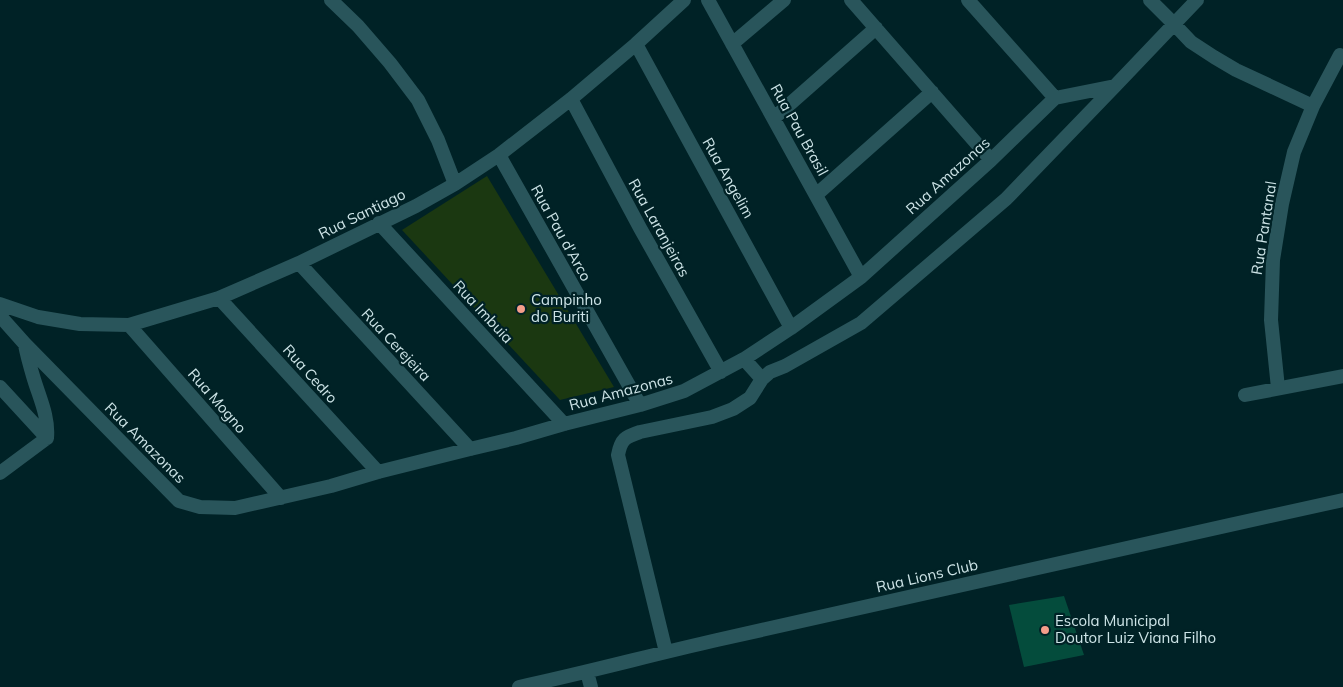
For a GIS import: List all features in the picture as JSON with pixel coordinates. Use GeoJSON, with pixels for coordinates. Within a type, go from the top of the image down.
{"type":"FeatureCollection","features":[{"type":"Feature","properties":{"kind":"street"},"geometry":{"type":"LineString","coordinates":[[331,0],[358,26],[390,63],[418,100],[438,140],[455,184]]}},
{"type":"Feature","properties":{"kind":"street","name":"Rua Santiago"},"geometry":{"type":"LineString","coordinates":[[0,304],[38,317],[80,324],[129,325],[219,298],[299,263],[416,206],[455,184],[499,155],[571,99],[684,0]]}},
{"type":"Feature","properties":{"kind":"street","name":"Rua Pau Brasil"},"geometry":{"type":"LineString","coordinates":[[708,0],[861,277]]}},
{"type":"Feature","properties":{"kind":"street"},"geometry":{"type":"LineString","coordinates":[[732,44],[784,0]]}},
{"type":"Feature","properties":{"kind":"street"},"geometry":{"type":"LineString","coordinates":[[851,0],[991,160]]}},
{"type":"Feature","properties":{"kind":"street"},"geometry":{"type":"LineString","coordinates":[[968,0],[1055,98],[1115,86]]}},
{"type":"Feature","properties":{"kind":"street"},"geometry":{"type":"LineString","coordinates":[[1150,0],[1191,42],[1214,57],[1236,70],[1313,106]]}},
{"type":"Feature","properties":{"kind":"street"},"geometry":{"type":"LineString","coordinates":[[666,652],[618,455],[620,443],[640,432],[712,418],[733,409],[750,398],[762,379],[770,372],[785,366],[862,323],[1006,199],[1198,0]]}},
{"type":"Feature","properties":{"kind":"street"},"geometry":{"type":"LineString","coordinates":[[774,118],[876,28]]}},
{"type":"Feature","properties":{"kind":"street","name":"Rua Angelim"},"geometry":{"type":"LineString","coordinates":[[636,44],[791,328]]}},
{"type":"Feature","properties":{"kind":"street","name":"Rua Pantanal"},"geometry":{"type":"LineString","coordinates":[[1278,388],[1272,320],[1273,260],[1282,204],[1294,152],[1313,106],[1340,55]]}},
{"type":"Feature","properties":{"kind":"street"},"geometry":{"type":"LineString","coordinates":[[816,195],[932,92]]}},
{"type":"Feature","properties":{"kind":"street","name":"Rua Amazonas"},"geometry":{"type":"LineString","coordinates":[[0,316],[25,344],[179,501],[200,507],[235,508],[332,486],[378,472],[640,405],[684,391],[744,359],[791,328],[861,277],[991,160],[1055,98]]}},
{"type":"Feature","properties":{"kind":"street","name":"Rua Laranjeiras"},"geometry":{"type":"LineString","coordinates":[[571,99],[640,228],[721,372]]}},
{"type":"Feature","properties":{"kind":"street","name":"Rua Pau d'Arco"},"geometry":{"type":"LineString","coordinates":[[499,155],[640,405]]}},
{"type":"Feature","properties":{"kind":"street","name":"Rua Imbuia"},"geometry":{"type":"LineString","coordinates":[[379,223],[564,424]]}},
{"type":"Feature","properties":{"kind":"street","name":"Rua Cerejeira"},"geometry":{"type":"LineString","coordinates":[[299,263],[470,449]]}},
{"type":"Feature","properties":{"kind":"street","name":"Rua Cedro"},"geometry":{"type":"LineString","coordinates":[[219,298],[378,472]]}},
{"type":"Feature","properties":{"kind":"street","name":"Rua Mogno"},"geometry":{"type":"LineString","coordinates":[[129,325],[281,498]]}},
{"type":"Feature","properties":{"kind":"street"},"geometry":{"type":"LineString","coordinates":[[0,473],[47,438],[46,416],[32,374],[25,344]]}},
{"type":"Feature","properties":{"kind":"street"},"geometry":{"type":"LineString","coordinates":[[744,359],[762,379]]}},
{"type":"Feature","properties":{"kind":"street"},"geometry":{"type":"LineString","coordinates":[[1245,395],[1343,376]]}},
{"type":"Feature","properties":{"kind":"street"},"geometry":{"type":"LineString","coordinates":[[0,386],[47,438]]}},
{"type":"Feature","properties":{"kind":"street","name":"Rua Lions Club"},"geometry":{"type":"LineString","coordinates":[[519,687],[1067,560],[1343,500]]}},
{"type":"Feature","properties":{"kind":"street"},"geometry":{"type":"LineString","coordinates":[[587,672],[591,687]]}},
{"type":"Feature","properties":{"kind":"green space","name":"Campinho do Buriti"},"geometry":{"type":"Polygon","coordinates":[[[487,176],[614,387],[560,400],[402,230],[487,176]]]}},
{"type":"Feature","properties":{"kind":"building","name":"Escola Municipal Doutor Luiz Viana Filho"},"geometry":{"type":"Polygon","coordinates":[[[1064,596],[1084,655],[1024,667],[1009,605],[1064,596]]]}},
{"type":"Feature","properties":{"kind":"place","name":"Campinho do Buriti"},"geometry":{"type":"Point","coordinates":[521,309]}},
{"type":"Feature","properties":{"kind":"place","name":"Escola Municipal Doutor Luiz Viana Filho"},"geometry":{"type":"Point","coordinates":[1045,630]}}]}
